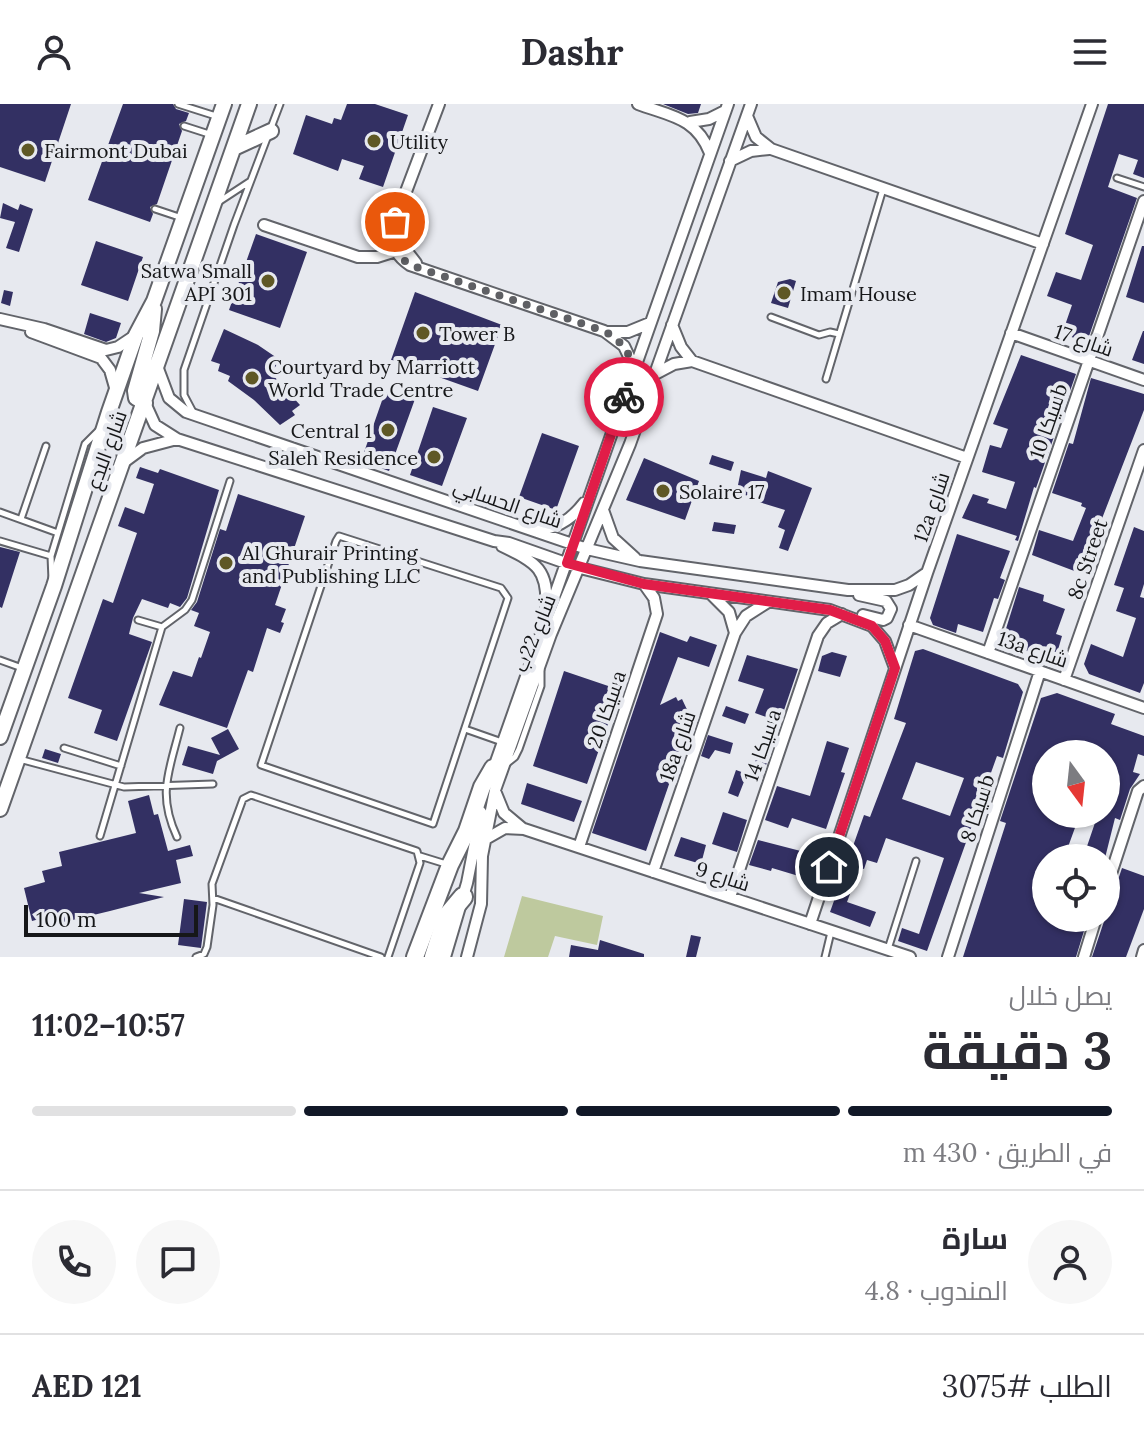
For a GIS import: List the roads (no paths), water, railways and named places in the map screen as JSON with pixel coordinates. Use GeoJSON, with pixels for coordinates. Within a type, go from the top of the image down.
{"type":"FeatureCollection","features":[{"type":"Feature","properties":{"kind":"highway"},"geometry":{"type":"LineString","coordinates":[[434,957],[447,916],[463,897]]}},
{"type":"Feature","properties":{"kind":"main road","name":"شارع البدع"},"geometry":{"type":"LineString","coordinates":[[0,809],[249,104]]}},
{"type":"Feature","properties":{"kind":"main road","name":"شارع البدع"},"geometry":{"type":"LineString","coordinates":[[0,737],[54,586],[136,335],[154,301],[222,110]]}},
{"type":"Feature","properties":{"kind":"main road"},"geometry":{"type":"LineString","coordinates":[[234,148],[271,131]]}},
{"type":"Feature","properties":{"kind":"main road"},"geometry":{"type":"LineString","coordinates":[[145,403],[136,398],[135,391],[152,331],[154,301]]}},
{"type":"Feature","properties":{"kind":"main road"},"geometry":{"type":"LineString","coordinates":[[415,957],[482,787],[498,767]]}},
{"type":"Feature","properties":{"kind":"street"},"geometry":{"type":"LineString","coordinates":[[439,104],[392,231],[396,251],[406,262],[604,331],[628,332],[650,323]]}},
{"type":"Feature","properties":{"kind":"street"},"geometry":{"type":"LineString","coordinates":[[638,104],[690,122],[709,119],[727,107]]}},
{"type":"Feature","properties":{"kind":"street","name":"شارع 22ب"},"geometry":{"type":"LineString","coordinates":[[445,957],[498,767],[630,444],[751,104]]}},
{"type":"Feature","properties":{"kind":"street","name":"12a شارع"},"geometry":{"type":"LineString","coordinates":[[810,924],[909,625],[1092,104]]}},
{"type":"Feature","properties":{"kind":"street","name":"شارع 22ب"},"geometry":{"type":"LineString","coordinates":[[467,957],[481,904],[484,840],[502,742],[727,107]]}},
{"type":"Feature","properties":{"kind":"street"},"geometry":{"type":"LineString","coordinates":[[747,116],[756,137],[771,149],[1043,244]]}},
{"type":"Feature","properties":{"kind":"street"},"geometry":{"type":"LineString","coordinates":[[690,122],[702,136],[710,153]]}},
{"type":"Feature","properties":{"kind":"street"},"geometry":{"type":"LineString","coordinates":[[730,161],[751,151],[771,149]]}},
{"type":"Feature","properties":{"kind":"street","name":"سيكا 10b"},"geometry":{"type":"LineString","coordinates":[[988,653],[1144,201]]}},
{"type":"Feature","properties":{"kind":"street"},"geometry":{"type":"LineString","coordinates":[[401,211],[399,233],[402,245],[420,267]]}},
{"type":"Feature","properties":{"kind":"street"},"geometry":{"type":"LineString","coordinates":[[264,225],[358,257],[371,258],[396,251]]}},
{"type":"Feature","properties":{"kind":"street"},"geometry":{"type":"LineString","coordinates":[[0,319],[101,358],[110,370],[116,393]]}},
{"type":"Feature","properties":{"kind":"street"},"geometry":{"type":"LineString","coordinates":[[19,325],[44,329],[106,350],[118,347],[136,335]]}},
{"type":"Feature","properties":{"kind":"street"},"geometry":{"type":"LineString","coordinates":[[672,325],[681,347],[692,361]]}},
{"type":"Feature","properties":{"kind":"street"},"geometry":{"type":"LineString","coordinates":[[604,331],[624,346],[634,367]]}},
{"type":"Feature","properties":{"kind":"street","name":"شارع 17"},"geometry":{"type":"LineString","coordinates":[[1011,333],[1144,380]]}},
{"type":"Feature","properties":{"kind":"street"},"geometry":{"type":"LineString","coordinates":[[655,374],[674,364],[692,361],[967,458]]}},
{"type":"Feature","properties":{"kind":"street","name":"شارع الحسابي"},"geometry":{"type":"LineString","coordinates":[[157,366],[169,398],[180,409],[195,416],[587,549],[640,561],[848,590],[895,590],[927,573]]}},
{"type":"Feature","properties":{"kind":"street","name":"شارع الحسابي"},"geometry":{"type":"LineString","coordinates":[[145,403],[155,425],[177,439],[580,568],[644,584],[830,610],[864,621],[880,633],[890,650],[895,668]]}},
{"type":"Feature","properties":{"kind":"street"},"geometry":{"type":"LineString","coordinates":[[123,463],[143,448],[177,439]]}},
{"type":"Feature","properties":{"kind":"street","name":"8c Street"},"geometry":{"type":"LineString","coordinates":[[1064,680],[1144,450]]}},
{"type":"Feature","properties":{"kind":"street"},"geometry":{"type":"LineString","coordinates":[[527,530],[544,530],[566,522],[589,495]]}},
{"type":"Feature","properties":{"kind":"street"},"geometry":{"type":"LineString","coordinates":[[603,510],[613,538],[640,561]]}},
{"type":"Feature","properties":{"kind":"street"},"geometry":{"type":"LineString","coordinates":[[494,541],[529,559],[543,575],[548,593],[545,623]]}},
{"type":"Feature","properties":{"kind":"street","name":"سيكا 20a"},"geometry":{"type":"LineString","coordinates":[[579,847],[657,614],[654,598],[644,584]]}},
{"type":"Feature","properties":{"kind":"street"},"geometry":{"type":"LineString","coordinates":[[830,610],[854,611],[879,621],[887,618],[891,609],[886,601],[848,590]]}},
{"type":"Feature","properties":{"kind":"street"},"geometry":{"type":"LineString","coordinates":[[711,593],[727,608],[735,633]]}},
{"type":"Feature","properties":{"kind":"street","name":"18a شارع"},"geometry":{"type":"LineString","coordinates":[[653,872],[735,633],[751,612],[768,602]]}},
{"type":"Feature","properties":{"kind":"street","name":"سيكا 14a"},"geometry":{"type":"LineString","coordinates":[[730,897],[818,636],[827,623],[842,614]]}},
{"type":"Feature","properties":{"kind":"street","name":"13a شارع"},"geometry":{"type":"LineString","coordinates":[[909,625],[1143,706]]}},
{"type":"Feature","properties":{"kind":"street","name":"سيكا 8b"},"geometry":{"type":"LineString","coordinates":[[948,957],[1040,671]]}},
{"type":"Feature","properties":{"kind":"street"},"geometry":{"type":"LineString","coordinates":[[1120,846],[1138,791],[1144,786]]}},
{"type":"Feature","properties":{"kind":"street"},"geometry":{"type":"LineString","coordinates":[[495,790],[504,813],[524,829]]}},
{"type":"Feature","properties":{"kind":"street"},"geometry":{"type":"LineString","coordinates":[[484,840],[499,830],[524,829]]}},
{"type":"Feature","properties":{"kind":"street","name":"شارع 9"},"geometry":{"type":"LineString","coordinates":[[524,829],[910,957]]}},
{"type":"Feature","properties":{"kind":"street"},"geometry":{"type":"LineString","coordinates":[[1084,957],[1092,932]]}},
{"type":"Feature","properties":{"kind":"street"},"geometry":{"type":"LineString","coordinates":[[1142,957],[1144,950]]}},
{"type":"Feature","properties":{"kind":"lane"},"geometry":{"type":"LineString","coordinates":[[178,104],[222,110]]}},
{"type":"Feature","properties":{"kind":"lane"},"geometry":{"type":"LineString","coordinates":[[195,416],[184,395],[184,370],[280,104]]}},
{"type":"Feature","properties":{"kind":"lane"},"geometry":{"type":"LineString","coordinates":[[184,126],[213,135]]}},
{"type":"Feature","properties":{"kind":"lane"},"geometry":{"type":"LineString","coordinates":[[216,203],[232,195],[252,178]]}},
{"type":"Feature","properties":{"kind":"lane"},"geometry":{"type":"LineString","coordinates":[[1117,178],[1144,187]]}},
{"type":"Feature","properties":{"kind":"lane"},"geometry":{"type":"LineString","coordinates":[[826,379],[883,189]]}},
{"type":"Feature","properties":{"kind":"lane"},"geometry":{"type":"LineString","coordinates":[[155,209],[183,218]]}},
{"type":"Feature","properties":{"kind":"lane"},"geometry":{"type":"LineString","coordinates":[[771,317],[819,335],[830,332],[839,334]]}},
{"type":"Feature","properties":{"kind":"lane"},"geometry":{"type":"LineString","coordinates":[[54,586],[50,571],[51,556],[85,444],[104,427]]}},
{"type":"Feature","properties":{"kind":"lane"},"geometry":{"type":"LineString","coordinates":[[21,519],[46,446]]}},
{"type":"Feature","properties":{"kind":"lane"},"geometry":{"type":"LineString","coordinates":[[100,836],[162,627],[185,610],[192,600],[230,481]]}},
{"type":"Feature","properties":{"kind":"lane"},"geometry":{"type":"LineString","coordinates":[[0,512],[58,533]]}},
{"type":"Feature","properties":{"kind":"lane"},"geometry":{"type":"LineString","coordinates":[[339,536],[501,588],[507,594],[508,606],[465,729],[433,824],[261,765],[339,536]]}},
{"type":"Feature","properties":{"kind":"lane"},"geometry":{"type":"LineString","coordinates":[[0,541],[51,556]]}},
{"type":"Feature","properties":{"kind":"lane"},"geometry":{"type":"LineString","coordinates":[[138,620],[162,627]]}},
{"type":"Feature","properties":{"kind":"lane"},"geometry":{"type":"LineString","coordinates":[[0,660],[25,669]]}},
{"type":"Feature","properties":{"kind":"lane"},"geometry":{"type":"LineString","coordinates":[[177,837],[166,810],[166,787],[180,728]]}},
{"type":"Feature","properties":{"kind":"lane"},"geometry":{"type":"LineString","coordinates":[[465,729],[502,742]]}},
{"type":"Feature","properties":{"kind":"lane"},"geometry":{"type":"LineString","coordinates":[[64,748],[121,766]]}},
{"type":"Feature","properties":{"kind":"lane"},"geometry":{"type":"LineString","coordinates":[[18,759],[132,788],[213,784]]}},
{"type":"Feature","properties":{"kind":"lane"},"geometry":{"type":"LineString","coordinates":[[196,957],[204,954],[207,947],[214,878],[243,799],[248,795],[409,846],[420,856],[450,865]]}},
{"type":"Feature","properties":{"kind":"lane"},"geometry":{"type":"LineString","coordinates":[[388,957],[420,856]]}},
{"type":"Feature","properties":{"kind":"lane"},"geometry":{"type":"LineString","coordinates":[[888,950],[916,861]]}},
{"type":"Feature","properties":{"kind":"lane"},"geometry":{"type":"LineString","coordinates":[[213,898],[381,957]]}},
{"type":"Feature","properties":{"kind":"lane"},"geometry":{"type":"LineString","coordinates":[[825,957],[832,931]]}},
{"type":"Feature","properties":{"kind":"place","name":"Utility"},"geometry":{"type":"Point","coordinates":[374,141]}},
{"type":"Feature","properties":{"kind":"place","name":"Fairmont Dubai"},"geometry":{"type":"Point","coordinates":[28,150]}},
{"type":"Feature","properties":{"kind":"place","name":"Satwa Small API 301"},"geometry":{"type":"Point","coordinates":[268,281]}},
{"type":"Feature","properties":{"kind":"place","name":"Imam House"},"geometry":{"type":"Point","coordinates":[784,293]}},
{"type":"Feature","properties":{"kind":"place","name":"Tower B"},"geometry":{"type":"Point","coordinates":[423,333]}},
{"type":"Feature","properties":{"kind":"place","name":"Courtyard by Marriott World Trade Centre"},"geometry":{"type":"Point","coordinates":[252,378]}},
{"type":"Feature","properties":{"kind":"place","name":"Central 1"},"geometry":{"type":"Point","coordinates":[388,430]}},
{"type":"Feature","properties":{"kind":"place","name":"Saleh Residence"},"geometry":{"type":"Point","coordinates":[434,457]}},
{"type":"Feature","properties":{"kind":"place","name":"Solaire 17"},"geometry":{"type":"Point","coordinates":[663,491]}},
{"type":"Feature","properties":{"kind":"place","name":"Al Ghurair Printing and Publishing LLC"},"geometry":{"type":"Point","coordinates":[226,563]}}]}
